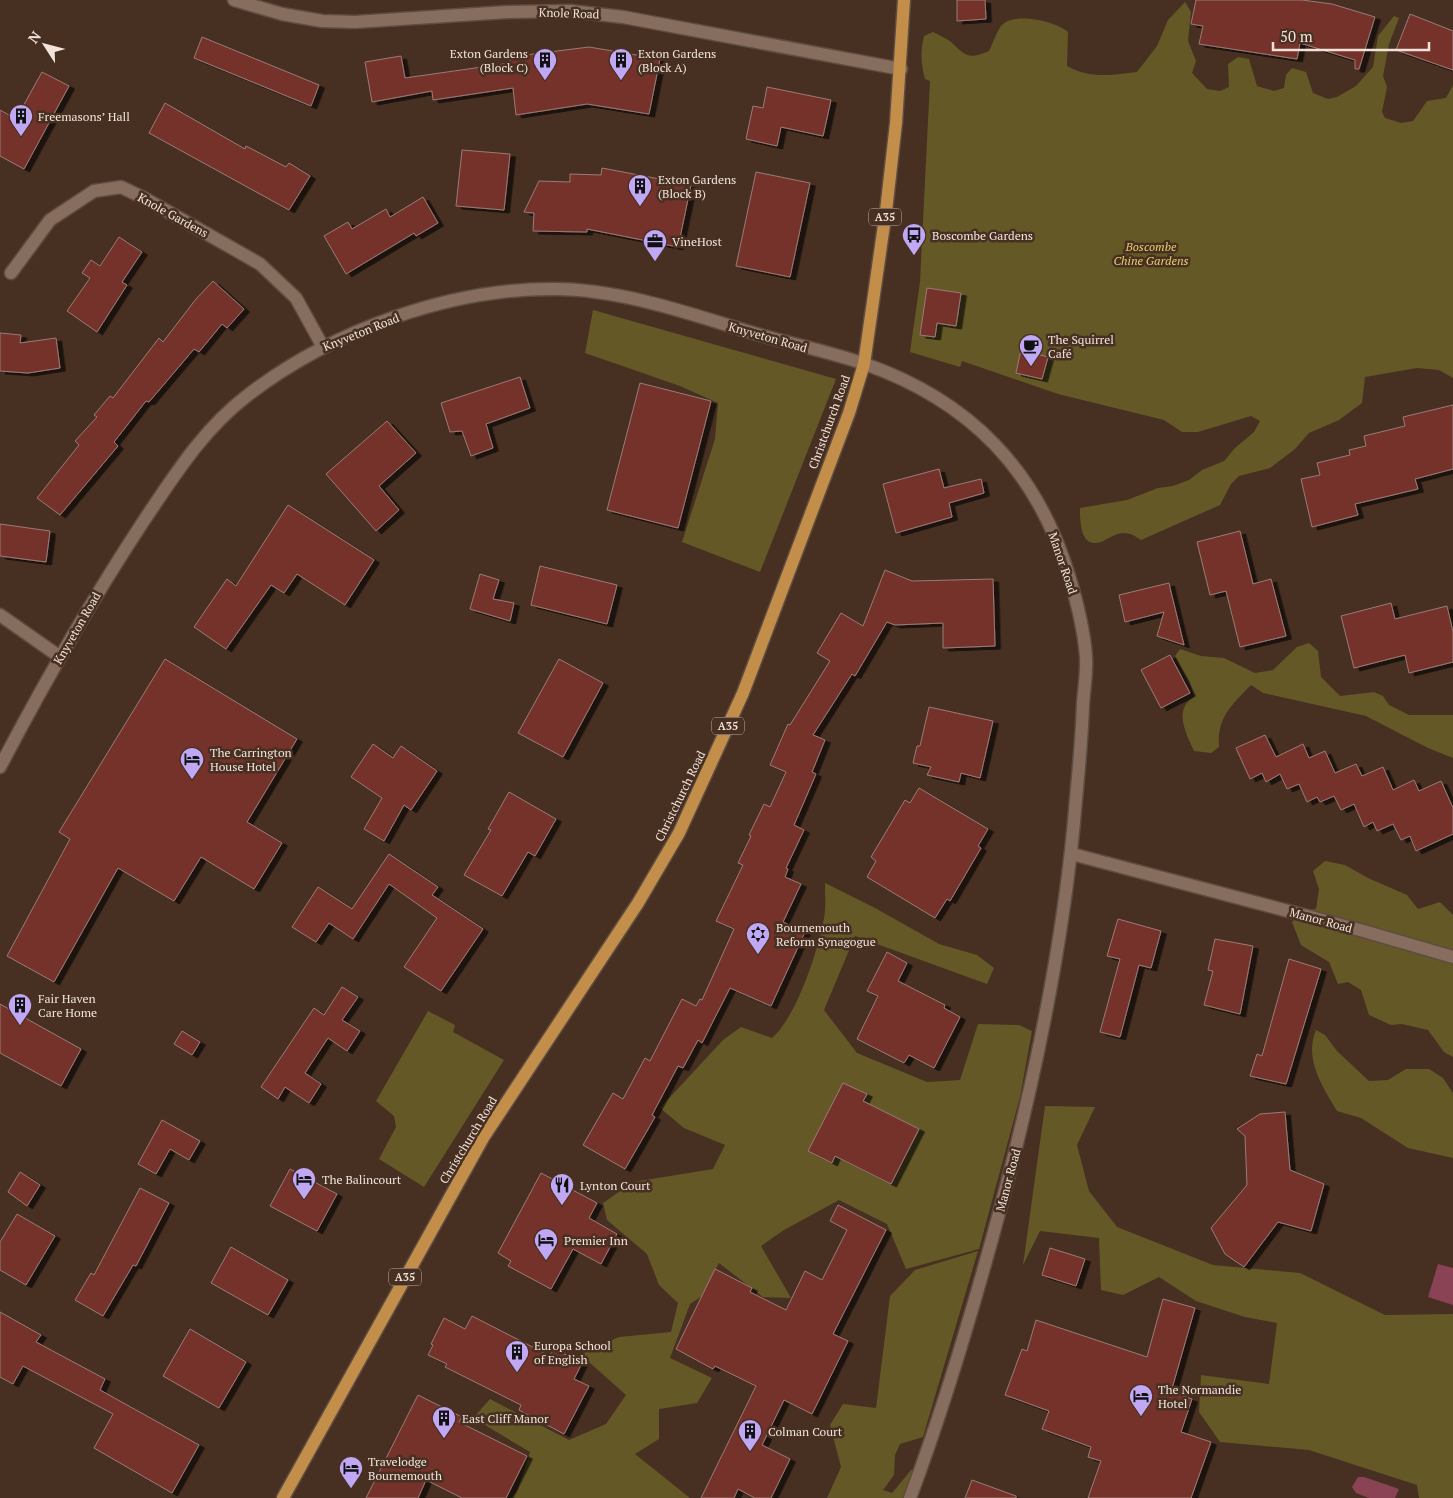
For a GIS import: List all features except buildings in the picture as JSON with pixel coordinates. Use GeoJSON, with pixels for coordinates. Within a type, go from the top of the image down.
{"type":"FeatureCollection","features":[{"type":"Feature","properties":{"kind":"main road","name":"Christchurch Road"},"geometry":{"type":"LineString","coordinates":[[283,1498],[483,1138],[633,911],[679,833],[743,693],[849,412],[864,364],[886,211],[901,69],[904,0]]}},
{"type":"Feature","properties":{"kind":"street","name":"Knole Road"},"geometry":{"type":"LineString","coordinates":[[234,0],[282,14],[322,21],[355,22],[507,12],[568,11],[588,13],[623,17],[901,69]]}},
{"type":"Feature","properties":{"kind":"street","name":"Knole Gardens"},"geometry":{"type":"LineString","coordinates":[[11,273],[50,220],[94,191],[121,188],[144,198],[260,264],[296,298],[323,346]]}},
{"type":"Feature","properties":{"kind":"street","name":"Knyveton Road"},"geometry":{"type":"LineString","coordinates":[[0,767],[60,657],[119,559],[191,450],[245,397],[323,346],[403,315],[456,301],[494,294],[560,289],[603,293],[700,317],[864,364]]}},
{"type":"Feature","properties":{"kind":"street","name":"Manor Road"},"geometry":{"type":"LineString","coordinates":[[864,364],[912,384],[938,399],[996,443],[1018,468],[1054,532],[1080,617],[1086,661],[1072,854],[1046,1015],[1012,1166],[974,1302],[937,1423],[910,1498]]}},
{"type":"Feature","properties":{"kind":"street"},"geometry":{"type":"LineString","coordinates":[[0,615],[60,657]]}},
{"type":"Feature","properties":{"kind":"street","name":"Manor Road"},"geometry":{"type":"LineString","coordinates":[[1072,854],[1360,930],[1453,957]]}},
{"type":"Feature","properties":{"kind":"green space","name":"Boscombe Chine Gardens"},"geometry":{"type":"Polygon","coordinates":[[[1185,2],[1191,12],[1188,41],[1196,61],[1192,73],[1207,89],[1220,91],[1229,87],[1228,64],[1238,57],[1249,59],[1257,86],[1274,91],[1284,88],[1286,75],[1292,68],[1306,72],[1313,93],[1328,99],[1337,97],[1356,86],[1373,67],[1378,36],[1394,16],[1399,18],[1389,44],[1383,76],[1387,87],[1382,112],[1385,118],[1401,123],[1413,121],[1427,101],[1446,98],[1453,85],[1453,378],[1439,370],[1417,368],[1365,377],[1362,403],[1339,420],[1309,433],[1295,449],[1270,468],[1239,476],[1231,484],[1220,505],[1141,540],[1131,534],[1120,533],[1101,542],[1094,543],[1085,538],[1080,520],[1080,508],[1127,500],[1158,488],[1173,486],[1189,480],[1202,470],[1224,461],[1235,448],[1254,432],[1260,421],[1251,416],[1198,432],[1182,432],[1164,420],[1058,394],[962,361],[960,367],[910,352],[920,282],[930,81],[925,79],[923,68],[924,36],[933,32],[949,41],[964,53],[972,56],[989,51],[999,29],[1007,22],[1024,18],[1034,19],[1054,24],[1068,32],[1067,66],[1084,73],[1101,75],[1137,72],[1157,46],[1168,20],[1185,2]]]}},
{"type":"Feature","properties":{"kind":"green space"},"geometry":{"type":"Polygon","coordinates":[[[593,310],[836,379],[760,572],[682,542],[715,439],[718,403],[680,386],[585,353],[593,310]]]}},
{"type":"Feature","properties":{"kind":"green space"},"geometry":{"type":"Polygon","coordinates":[[[1309,643],[1318,651],[1321,677],[1340,696],[1374,692],[1383,696],[1389,705],[1409,715],[1453,715],[1453,758],[1428,748],[1366,716],[1263,693],[1251,685],[1232,706],[1223,720],[1220,728],[1219,747],[1211,753],[1194,751],[1185,730],[1183,715],[1184,708],[1194,697],[1190,682],[1175,656],[1180,649],[1201,656],[1224,658],[1255,673],[1273,670],[1297,647],[1309,643]]]}},
{"type":"Feature","properties":{"kind":"green space"},"geometry":{"type":"Polygon","coordinates":[[[1325,861],[1345,865],[1368,878],[1407,895],[1418,909],[1440,902],[1453,915],[1453,1057],[1444,1052],[1428,1030],[1402,1024],[1391,1025],[1369,1015],[1361,990],[1348,982],[1338,984],[1329,962],[1301,945],[1292,922],[1304,910],[1316,909],[1319,889],[1313,871],[1325,861]]]}},
{"type":"Feature","properties":{"kind":"green space"},"geometry":{"type":"Polygon","coordinates":[[[825,883],[875,908],[939,944],[977,955],[994,968],[987,984],[855,936],[824,1010],[857,1053],[927,1082],[960,1080],[978,1024],[1019,1025],[1032,1031],[1020,1097],[979,1249],[906,1269],[887,1224],[839,1200],[784,1230],[761,1246],[791,1298],[763,1297],[719,1263],[702,1296],[690,1304],[670,1358],[712,1378],[697,1403],[659,1409],[659,1439],[635,1454],[690,1498],[511,1498],[517,1491],[530,1452],[473,1418],[490,1399],[569,1440],[606,1424],[626,1395],[580,1354],[619,1337],[671,1332],[678,1303],[659,1285],[647,1254],[607,1220],[603,1203],[633,1182],[713,1169],[725,1145],[684,1128],[660,1108],[723,1040],[741,1027],[772,1038],[781,1028],[798,999],[812,965],[825,914],[825,883]]]}},
{"type":"Feature","properties":{"kind":"green space"},"geometry":{"type":"Polygon","coordinates":[[[428,1011],[455,1025],[453,1032],[504,1060],[424,1187],[379,1159],[396,1127],[394,1116],[376,1101],[428,1011]]]}},
{"type":"Feature","properties":{"kind":"green space"},"geometry":{"type":"Polygon","coordinates":[[[1316,1030],[1325,1035],[1337,1051],[1369,1081],[1388,1080],[1406,1069],[1429,1069],[1443,1078],[1453,1093],[1453,1158],[1408,1148],[1361,1118],[1337,1111],[1316,1072],[1313,1062],[1312,1051],[1316,1030]]]}},
{"type":"Feature","properties":{"kind":"green space"},"geometry":{"type":"Polygon","coordinates":[[[1045,1106],[1095,1107],[1077,1145],[1089,1191],[1117,1227],[1213,1265],[1300,1273],[1385,1315],[1453,1314],[1453,1498],[1419,1498],[1417,1485],[1309,1450],[1220,1442],[1199,1412],[1201,1375],[1269,1384],[1277,1323],[1245,1317],[1196,1301],[1159,1277],[1123,1295],[1101,1290],[1099,1238],[1040,1231],[1023,1265],[1045,1106]]]}},
{"type":"Feature","properties":{"kind":"green space"},"geometry":{"type":"Polygon","coordinates":[[[978,1251],[923,1437],[900,1444],[895,1455],[894,1475],[883,1490],[892,1493],[912,1469],[914,1480],[907,1498],[827,1498],[841,1467],[830,1425],[843,1404],[876,1408],[890,1296],[915,1270],[978,1251]]]}},
{"type":"Feature","properties":{"kind":"shaded area"},"geometry":{"type":"Polygon","coordinates":[[[1438,1264],[1453,1268],[1453,1305],[1428,1297],[1438,1264]]]}},
{"type":"Feature","properties":{"kind":"shaded area"},"geometry":{"type":"Polygon","coordinates":[[[1358,1477],[1364,1477],[1399,1489],[1395,1498],[1369,1498],[1356,1493],[1352,1487],[1358,1477]]]}},
{"type":"Feature","properties":{"kind":"place","name":"Exton Gardens (Block C)"},"geometry":{"type":"Point","coordinates":[545,81]}},
{"type":"Feature","properties":{"kind":"place","name":"Exton Gardens (Block A)"},"geometry":{"type":"Point","coordinates":[621,81]}},
{"type":"Feature","properties":{"kind":"place","name":"Freemasons’ Hall"},"geometry":{"type":"Point","coordinates":[21,137]}},
{"type":"Feature","properties":{"kind":"place","name":"Exton Gardens (Block B)"},"geometry":{"type":"Point","coordinates":[640,207]}},
{"type":"Feature","properties":{"kind":"place","name":"Boscombe Gardens"},"geometry":{"type":"Point","coordinates":[914,256]}},
{"type":"Feature","properties":{"kind":"place","name":"VineHost"},"geometry":{"type":"Point","coordinates":[655,262]}},
{"type":"Feature","properties":{"kind":"place","name":"The Squirrel Café"},"geometry":{"type":"Point","coordinates":[1031,367]}},
{"type":"Feature","properties":{"kind":"place","name":"The Carrington House Hotel"},"geometry":{"type":"Point","coordinates":[192,780]}},
{"type":"Feature","properties":{"kind":"place","name":"Bournemouth Reform Synagogue"},"geometry":{"type":"Point","coordinates":[758,955]}},
{"type":"Feature","properties":{"kind":"place","name":"Fair Haven Care Home"},"geometry":{"type":"Point","coordinates":[20,1026]}},
{"type":"Feature","properties":{"kind":"place","name":"The Balincourt"},"geometry":{"type":"Point","coordinates":[304,1200]}},
{"type":"Feature","properties":{"kind":"place","name":"Lynton Court"},"geometry":{"type":"Point","coordinates":[562,1206]}},
{"type":"Feature","properties":{"kind":"place","name":"Premier Inn"},"geometry":{"type":"Point","coordinates":[546,1261]}},
{"type":"Feature","properties":{"kind":"place","name":"Europa School of English"},"geometry":{"type":"Point","coordinates":[517,1373]}},
{"type":"Feature","properties":{"kind":"place","name":"The Normandie Hotel"},"geometry":{"type":"Point","coordinates":[1141,1417]}},
{"type":"Feature","properties":{"kind":"place","name":"East Cliff Manor"},"geometry":{"type":"Point","coordinates":[444,1439]}},
{"type":"Feature","properties":{"kind":"place","name":"Colman Court"},"geometry":{"type":"Point","coordinates":[750,1452]}},
{"type":"Feature","properties":{"kind":"place","name":"Travelodge Bournemouth"},"geometry":{"type":"Point","coordinates":[351,1489]}}]}
